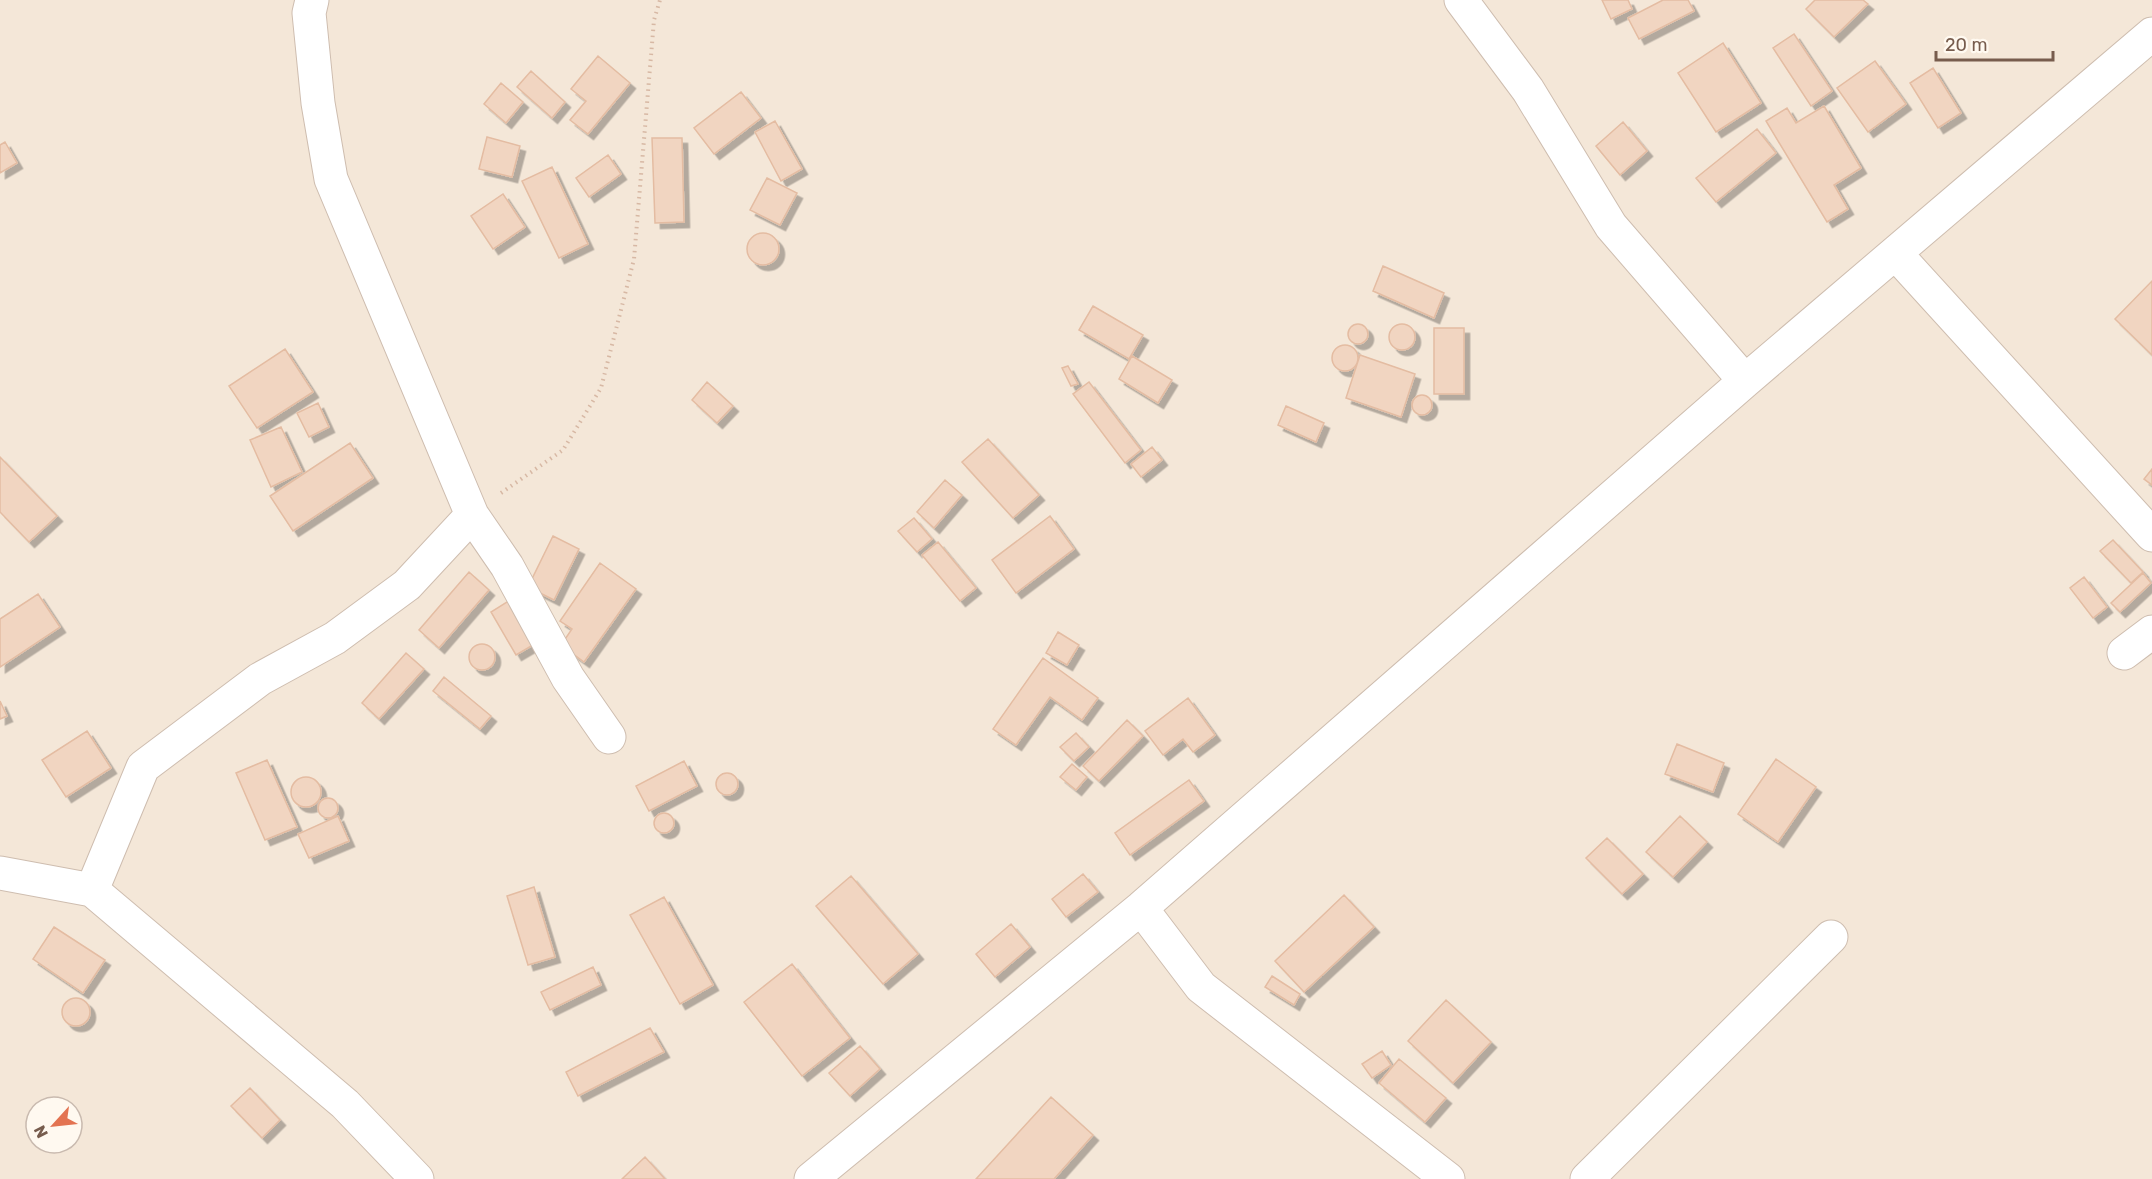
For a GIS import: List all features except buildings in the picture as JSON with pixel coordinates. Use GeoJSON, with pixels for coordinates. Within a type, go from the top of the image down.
{"type":"FeatureCollection","features":[{"type":"Feature","properties":{"kind":"street"},"geometry":{"type":"LineString","coordinates":[[312,0],[309,13],[318,103],[331,179],[472,515],[507,566],[568,678],[609,737]]}},
{"type":"Feature","properties":{"kind":"street"},"geometry":{"type":"LineString","coordinates":[[1462,0],[1528,90],[1611,226],[1745,381]]}},
{"type":"Feature","properties":{"kind":"street"},"geometry":{"type":"LineString","coordinates":[[812,1179],[1141,908],[1745,381],[2152,33]]}},
{"type":"Feature","properties":{"kind":"street"},"geometry":{"type":"LineString","coordinates":[[1896,254],[2152,535]]}},
{"type":"Feature","properties":{"kind":"street"},"geometry":{"type":"LineString","coordinates":[[92,890],[143,767],[260,680],[335,638],[407,585],[472,515]]}},
{"type":"Feature","properties":{"kind":"street"},"geometry":{"type":"LineString","coordinates":[[2124,653],[2152,632]]}},
{"type":"Feature","properties":{"kind":"street"},"geometry":{"type":"LineString","coordinates":[[0,873],[92,890],[345,1104],[417,1179]]}},
{"type":"Feature","properties":{"kind":"street"},"geometry":{"type":"LineString","coordinates":[[1141,908],[1201,987],[1448,1179]]}},
{"type":"Feature","properties":{"kind":"street"},"geometry":{"type":"LineString","coordinates":[[1587,1179],[1831,937]]}},
{"type":"Feature","properties":{"kind":"path"},"geometry":{"type":"LineString","coordinates":[[472,515],[521,477],[563,450],[601,388],[634,259],[654,20],[660,0]]}},
{"type":"Feature","properties":{"kind":"shaded area"},"geometry":{"type":"Polygon","coordinates":[[[0,0],[2152,0],[2152,1179],[0,1179],[0,0]]]}}]}
